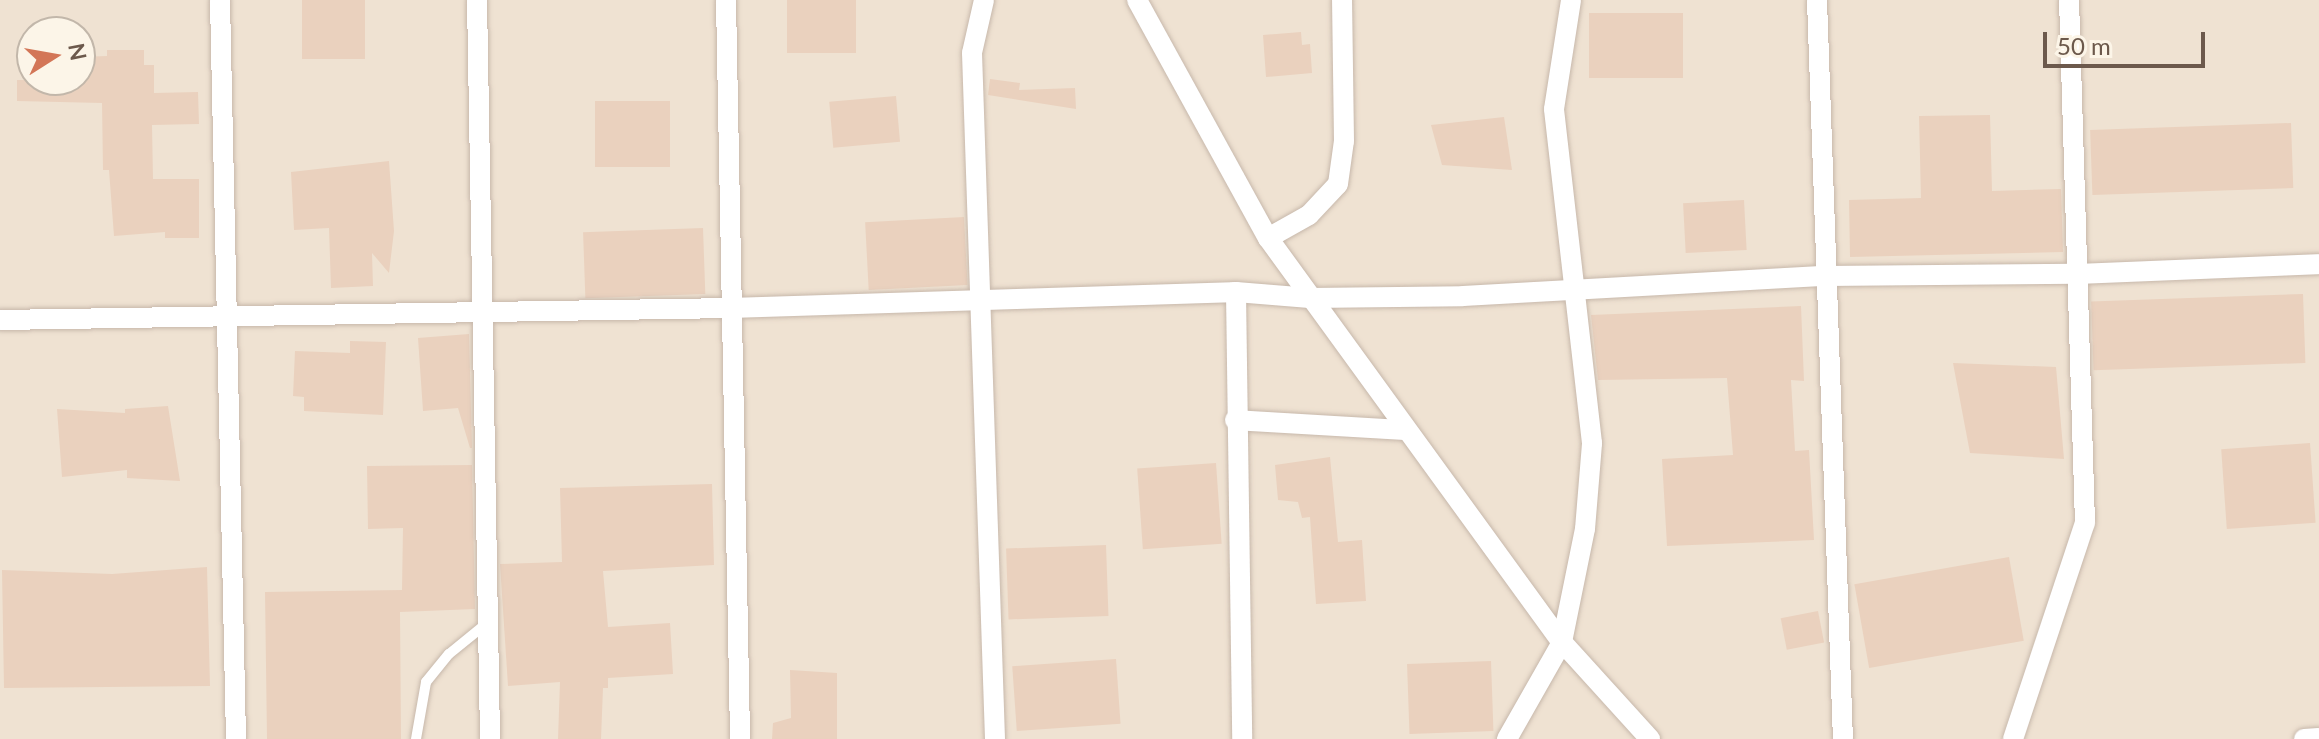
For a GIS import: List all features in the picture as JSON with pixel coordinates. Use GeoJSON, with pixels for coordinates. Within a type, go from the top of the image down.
{"type":"FeatureCollection","features":[{"type":"Feature","properties":{"kind":"street"},"geometry":{"type":"LineString","coordinates":[[220,0],[236,739]]}},
{"type":"Feature","properties":{"kind":"street"},"geometry":{"type":"LineString","coordinates":[[477,0],[490,739]]}},
{"type":"Feature","properties":{"kind":"street"},"geometry":{"type":"LineString","coordinates":[[726,0],[740,739]]}},
{"type":"Feature","properties":{"kind":"street"},"geometry":{"type":"LineString","coordinates":[[984,0],[972,53],[977,301],[995,739]]}},
{"type":"Feature","properties":{"kind":"street"},"geometry":{"type":"LineString","coordinates":[[1137,0],[1268,238],[1404,430],[1562,642],[1650,739]]}},
{"type":"Feature","properties":{"kind":"street"},"geometry":{"type":"LineString","coordinates":[[1268,238],[1309,215],[1338,184],[1344,141],[1342,0]]}},
{"type":"Feature","properties":{"kind":"street"},"geometry":{"type":"LineString","coordinates":[[1507,739],[1562,642],[1585,529],[1592,443],[1554,109],[1571,0]]}},
{"type":"Feature","properties":{"kind":"street"},"geometry":{"type":"LineString","coordinates":[[1817,0],[1843,739]]}},
{"type":"Feature","properties":{"kind":"street"},"geometry":{"type":"LineString","coordinates":[[2013,739],[2085,523],[2069,0]]}},
{"type":"Feature","properties":{"kind":"street"},"geometry":{"type":"LineString","coordinates":[[0,320],[730,308],[1236,292],[1310,298],[1825,276],[2075,274],[2319,264]]}},
{"type":"Feature","properties":{"kind":"street"},"geometry":{"type":"LineString","coordinates":[[1236,292],[1235,420],[1242,739]]}},
{"type":"Feature","properties":{"kind":"street"},"geometry":{"type":"LineString","coordinates":[[1235,420],[1404,430]]}},
{"type":"Feature","properties":{"kind":"street"},"geometry":{"type":"LineString","coordinates":[[2304,739],[2319,738]]}},
{"type":"Feature","properties":{"kind":"lane"},"geometry":{"type":"LineString","coordinates":[[416,739],[426,682],[449,654],[488,621]]}},
{"type":"Feature","properties":{"kind":"shaded area"},"geometry":{"type":"Polygon","coordinates":[[[0,0],[2319,0],[2319,739],[0,739],[0,0]]]}},
{"type":"Feature","properties":{"kind":"building"},"geometry":{"type":"Polygon","coordinates":[[[302,0],[365,0],[365,59],[302,59],[302,0]]]}},
{"type":"Feature","properties":{"kind":"building"},"geometry":{"type":"Polygon","coordinates":[[[787,0],[856,0],[856,53],[787,53],[787,0]]]}},
{"type":"Feature","properties":{"kind":"building"},"geometry":{"type":"Polygon","coordinates":[[[1589,13],[1683,13],[1683,78],[1589,78],[1589,13]]]}},
{"type":"Feature","properties":{"kind":"building"},"geometry":{"type":"Polygon","coordinates":[[[1301,32],[1302,45],[1310,44],[1312,73],[1266,77],[1263,35],[1301,32]]]}},
{"type":"Feature","properties":{"kind":"building"},"geometry":{"type":"Polygon","coordinates":[[[107,50],[144,50],[144,65],[154,65],[154,93],[198,92],[199,124],[152,125],[153,179],[199,179],[199,238],[165,238],[165,232],[114,236],[109,170],[103,170],[102,103],[17,101],[17,96],[96,96],[96,56],[107,56],[107,50]]]}},
{"type":"Feature","properties":{"kind":"building"},"geometry":{"type":"Polygon","coordinates":[[[990,79],[1020,83],[1019,90],[1075,88],[1076,109],[988,95],[990,79]]]}},
{"type":"Feature","properties":{"kind":"building"},"geometry":{"type":"Polygon","coordinates":[[[896,96],[900,142],[833,148],[829,102],[896,96]]]}},
{"type":"Feature","properties":{"kind":"building"},"geometry":{"type":"Polygon","coordinates":[[[595,101],[670,101],[670,167],[595,167],[595,101]]]}},
{"type":"Feature","properties":{"kind":"building"},"geometry":{"type":"Polygon","coordinates":[[[1990,115],[1992,191],[2061,189],[2063,252],[1850,257],[1849,200],[1921,198],[1919,116],[1990,115]]]}},
{"type":"Feature","properties":{"kind":"building"},"geometry":{"type":"Polygon","coordinates":[[[1504,117],[1512,170],[1442,165],[1431,125],[1504,117]]]}},
{"type":"Feature","properties":{"kind":"building"},"geometry":{"type":"Polygon","coordinates":[[[2291,123],[2293,188],[2092,195],[2090,130],[2291,123]]]}},
{"type":"Feature","properties":{"kind":"building"},"geometry":{"type":"Polygon","coordinates":[[[389,161],[394,231],[389,273],[372,253],[373,286],[331,288],[329,228],[294,230],[291,172],[389,161]]]}},
{"type":"Feature","properties":{"kind":"building"},"geometry":{"type":"Polygon","coordinates":[[[1744,200],[1747,250],[1686,253],[1683,203],[1744,200]]]}},
{"type":"Feature","properties":{"kind":"building"},"geometry":{"type":"Polygon","coordinates":[[[964,217],[968,285],[869,290],[865,222],[964,217]]]}},
{"type":"Feature","properties":{"kind":"building"},"geometry":{"type":"Polygon","coordinates":[[[703,228],[705,294],[585,298],[583,232],[703,228]]]}},
{"type":"Feature","properties":{"kind":"building"},"geometry":{"type":"Polygon","coordinates":[[[2303,294],[2305,363],[2094,370],[2091,301],[2303,294]]]}},
{"type":"Feature","properties":{"kind":"building"},"geometry":{"type":"Polygon","coordinates":[[[1801,306],[1804,381],[1791,380],[1795,451],[1809,450],[1814,540],[1667,546],[1662,459],[1733,455],[1727,378],[1598,380],[1591,315],[1801,306]]]}},
{"type":"Feature","properties":{"kind":"building"},"geometry":{"type":"Polygon","coordinates":[[[469,334],[472,448],[458,408],[423,411],[418,338],[469,334]]]}},
{"type":"Feature","properties":{"kind":"building"},"geometry":{"type":"Polygon","coordinates":[[[350,341],[386,342],[383,415],[304,411],[304,397],[293,396],[295,351],[350,353],[350,341]]]}},
{"type":"Feature","properties":{"kind":"building"},"geometry":{"type":"Polygon","coordinates":[[[1953,363],[2056,367],[2064,459],[1970,453],[1953,363]]]}},
{"type":"Feature","properties":{"kind":"building"},"geometry":{"type":"Polygon","coordinates":[[[168,406],[180,481],[127,478],[127,470],[62,477],[57,409],[125,413],[125,409],[168,406]]]}},
{"type":"Feature","properties":{"kind":"building"},"geometry":{"type":"Polygon","coordinates":[[[2310,443],[2316,523],[2227,529],[2221,449],[2310,443]]]}},
{"type":"Feature","properties":{"kind":"building"},"geometry":{"type":"Polygon","coordinates":[[[1330,457],[1338,542],[1362,540],[1366,601],[1316,604],[1310,517],[1302,518],[1298,502],[1278,500],[1275,465],[1330,457]]]}},
{"type":"Feature","properties":{"kind":"building"},"geometry":{"type":"Polygon","coordinates":[[[1216,463],[1222,544],[1143,549],[1137,469],[1216,463]]]}},
{"type":"Feature","properties":{"kind":"building"},"geometry":{"type":"Polygon","coordinates":[[[472,465],[475,609],[400,612],[401,739],[267,739],[265,592],[402,590],[403,528],[368,529],[367,466],[472,465]]]}},
{"type":"Feature","properties":{"kind":"building"},"geometry":{"type":"Polygon","coordinates":[[[712,484],[714,565],[603,571],[608,627],[670,623],[673,674],[608,678],[608,688],[603,688],[601,739],[558,739],[560,682],[508,686],[500,564],[562,562],[560,488],[712,484]]]}},
{"type":"Feature","properties":{"kind":"building"},"geometry":{"type":"Polygon","coordinates":[[[1106,545],[1108,616],[1009,619],[1006,548],[1106,545]]]}},
{"type":"Feature","properties":{"kind":"building"},"geometry":{"type":"Polygon","coordinates":[[[2009,557],[2024,641],[1869,668],[1854,584],[2009,557]]]}},
{"type":"Feature","properties":{"kind":"building"},"geometry":{"type":"Polygon","coordinates":[[[207,567],[210,686],[4,688],[2,570],[112,574],[207,567]]]}},
{"type":"Feature","properties":{"kind":"building"},"geometry":{"type":"Polygon","coordinates":[[[1818,611],[1824,642],[1787,650],[1781,618],[1818,611]]]}},
{"type":"Feature","properties":{"kind":"building"},"geometry":{"type":"Polygon","coordinates":[[[1116,659],[1121,724],[1017,731],[1012,666],[1116,659]]]}},
{"type":"Feature","properties":{"kind":"building"},"geometry":{"type":"Polygon","coordinates":[[[1491,661],[1493,731],[1409,734],[1407,664],[1491,661]]]}},
{"type":"Feature","properties":{"kind":"building"},"geometry":{"type":"Polygon","coordinates":[[[790,670],[837,673],[837,739],[772,739],[773,723],[791,718],[790,670]]]}}]}
